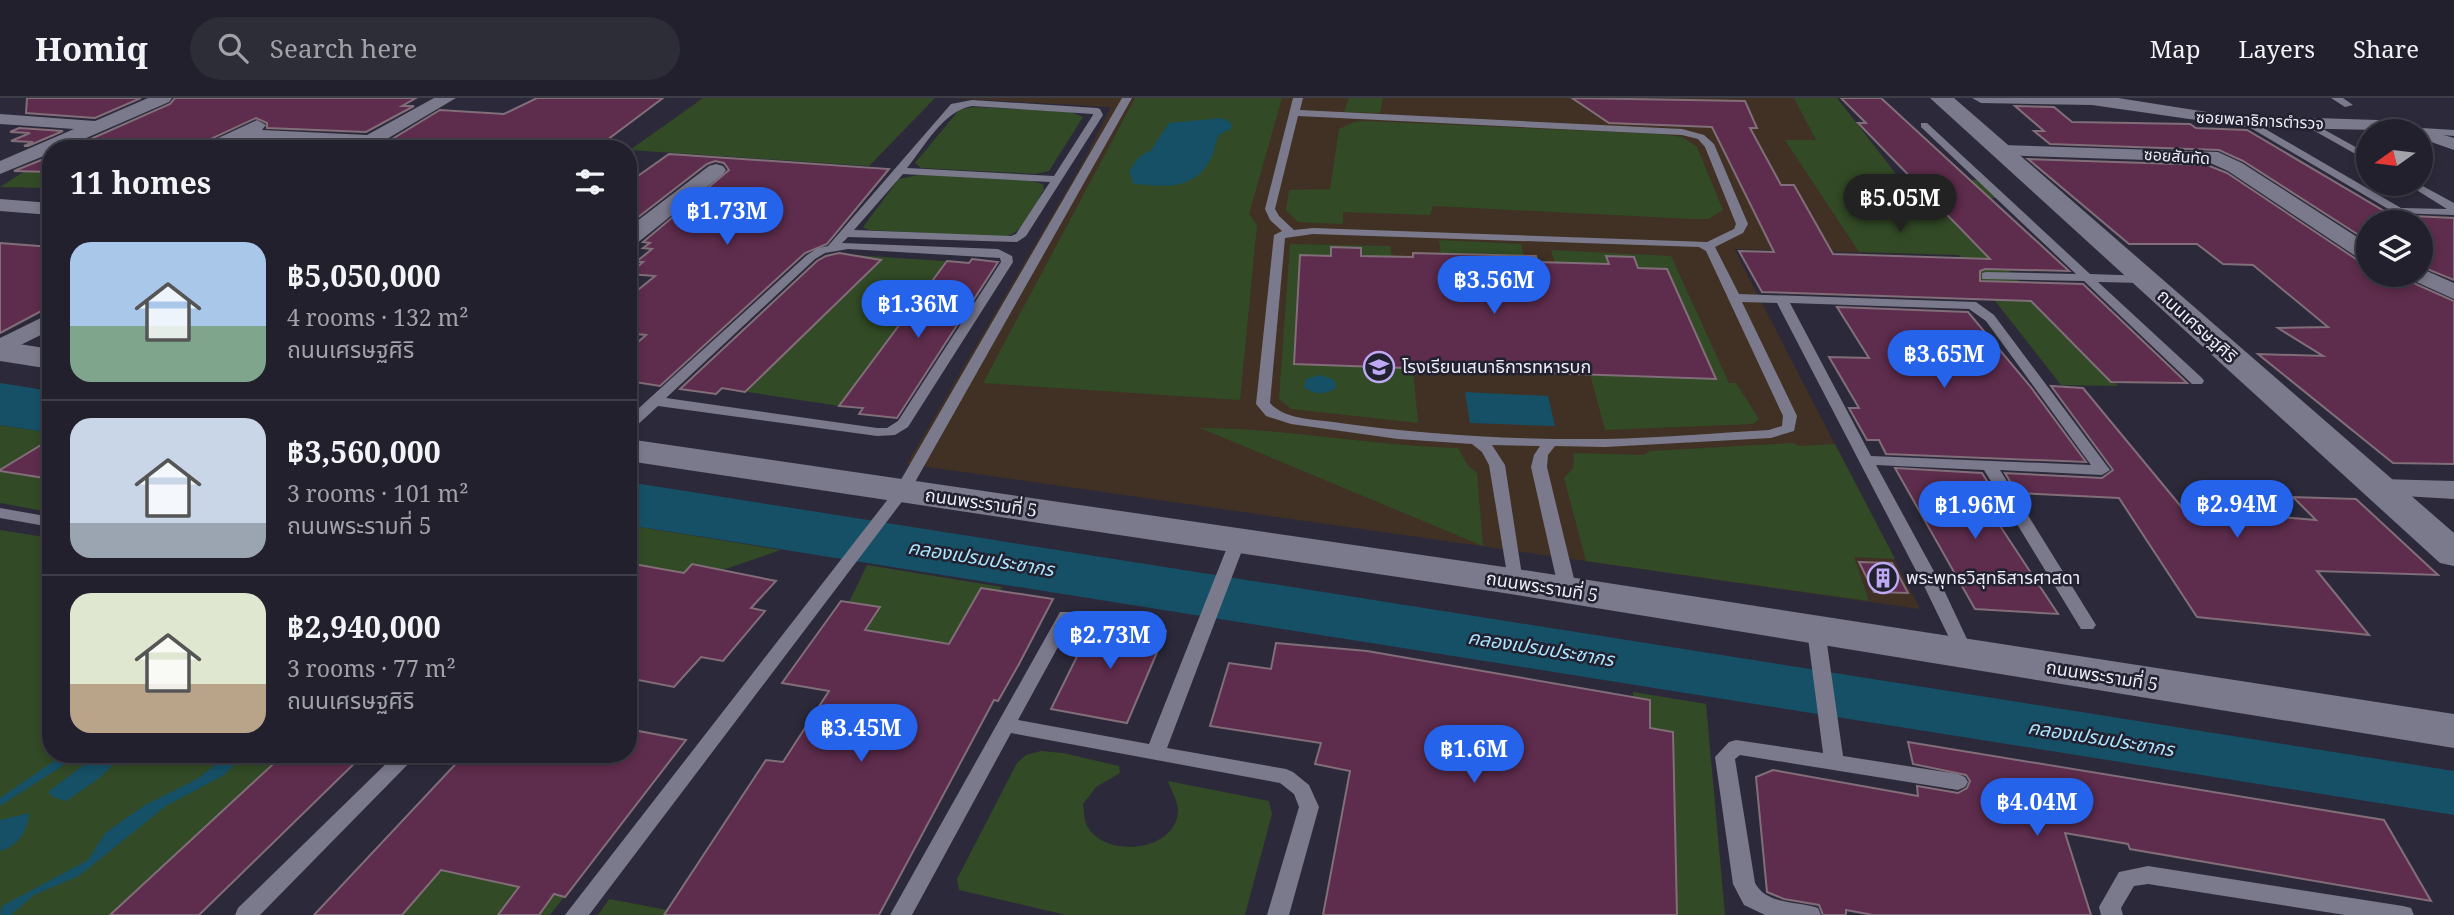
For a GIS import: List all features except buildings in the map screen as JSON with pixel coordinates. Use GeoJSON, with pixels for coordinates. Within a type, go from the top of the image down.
{"type":"FeatureCollection","features":[{"type":"Feature","properties":{"kind":"main road","name":"ถนนเศรษฐศิริ"},"geometry":{"type":"LineString","coordinates":[[1941,98],[2454,554]]}},
{"type":"Feature","properties":{"kind":"main road"},"geometry":{"type":"LineString","coordinates":[[0,350],[42,357]]}},
{"type":"Feature","properties":{"kind":"main road","name":"ถนนพระรามที่ 5"},"geometry":{"type":"LineString","coordinates":[[637,452],[893,503],[1232,553],[1515,582],[1568,590],[1818,642],[1965,654],[2454,731]]}},
{"type":"Feature","properties":{"kind":"street"},"geometry":{"type":"LineString","coordinates":[[63,140],[163,98]]}},
{"type":"Feature","properties":{"kind":"street"},"geometry":{"type":"LineString","coordinates":[[372,140],[447,98]]}},
{"type":"Feature","properties":{"kind":"street","name":"ซอยพลาธิการตำรวจ"},"geometry":{"type":"LineString","coordinates":[[1981,98],[2090,100],[2207,119],[2356,126]]}},
{"type":"Feature","properties":{"kind":"street"},"geometry":{"type":"LineString","coordinates":[[0,120],[96,126]]}},
{"type":"Feature","properties":{"kind":"street"},"geometry":{"type":"LineString","coordinates":[[229,140],[265,121]]}},
{"type":"Feature","properties":{"kind":"street"},"geometry":{"type":"LineString","coordinates":[[241,134],[308,140]]}},
{"type":"Feature","properties":{"kind":"street","name":"ซอยพลาธิการตำรวจ"},"geometry":{"type":"LineString","coordinates":[[2433,135],[2454,144]]}},
{"type":"Feature","properties":{"kind":"street"},"geometry":{"type":"LineString","coordinates":[[0,167],[42,149]]}},
{"type":"Feature","properties":{"kind":"street","name":"ซอยสันทัด"},"geometry":{"type":"LineString","coordinates":[[2001,151],[2211,156],[2235,167],[2356,246]]}},
{"type":"Feature","properties":{"kind":"street"},"geometry":{"type":"LineString","coordinates":[[637,233],[716,170]]}},
{"type":"Feature","properties":{"kind":"street"},"geometry":{"type":"LineString","coordinates":[[0,205],[42,208]]}},
{"type":"Feature","properties":{"kind":"street"},"geometry":{"type":"LineString","coordinates":[[2433,282],[2454,292]]}},
{"type":"Feature","properties":{"kind":"street"},"geometry":{"type":"LineString","coordinates":[[0,350],[42,325]]}},
{"type":"Feature","properties":{"kind":"street"},"geometry":{"type":"LineString","coordinates":[[2381,488],[2454,490]]}},
{"type":"Feature","properties":{"kind":"lane"},"geometry":{"type":"LineString","coordinates":[[576,915],[893,503],[1128,98]]}},
{"type":"Feature","properties":{"kind":"lane"},"geometry":{"type":"LineString","coordinates":[[1291,233],[1274,218],[1270,209],[1298,98]]}},
{"type":"Feature","properties":{"kind":"lane"},"geometry":{"type":"LineString","coordinates":[[2336,98],[2348,105]]}},
{"type":"Feature","properties":{"kind":"lane"},"geometry":{"type":"LineString","coordinates":[[833,247],[844,233],[900,171],[933,128],[954,106],[972,103],[1097,111],[1098,114],[1020,236],[1013,240],[844,233]]}},
{"type":"Feature","properties":{"kind":"lane"},"geometry":{"type":"LineString","coordinates":[[1294,113],[1682,132],[1701,137],[1710,146],[1742,224],[1740,231],[1706,247]]}},
{"type":"Feature","properties":{"kind":"lane"},"geometry":{"type":"LineString","coordinates":[[2247,122],[2399,211],[2454,210]]}},
{"type":"Feature","properties":{"kind":"lane"},"geometry":{"type":"LineString","coordinates":[[2307,123],[2356,151]]}},
{"type":"Feature","properties":{"kind":"lane"},"geometry":{"type":"LineString","coordinates":[[1924,125],[2197,381]]}},
{"type":"Feature","properties":{"kind":"lane"},"geometry":{"type":"LineString","coordinates":[[2433,132],[2454,133]]}},
{"type":"Feature","properties":{"kind":"lane"},"geometry":{"type":"LineString","coordinates":[[900,171],[1056,179]]}},
{"type":"Feature","properties":{"kind":"lane"},"geometry":{"type":"LineString","coordinates":[[2431,196],[2454,210]]}},
{"type":"Feature","properties":{"kind":"lane"},"geometry":{"type":"LineString","coordinates":[[1313,231],[1701,244],[1711,248],[1790,416],[1789,428],[1772,434],[1605,443],[1476,440],[1398,435],[1291,420],[1271,413],[1263,404],[1280,235],[1291,233],[1313,231]]}},
{"type":"Feature","properties":{"kind":"lane"},"geometry":{"type":"LineString","coordinates":[[637,418],[655,401],[811,257],[833,247],[998,253],[1006,256],[1007,261],[903,424],[890,432],[655,401]]}},
{"type":"Feature","properties":{"kind":"lane"},"geometry":{"type":"LineString","coordinates":[[1986,276],[2143,279]]}},
{"type":"Feature","properties":{"kind":"lane"},"geometry":{"type":"LineString","coordinates":[[1734,298],[1972,306],[1982,311],[2102,470],[1867,460]]}},
{"type":"Feature","properties":{"kind":"lane"},"geometry":{"type":"LineString","coordinates":[[1781,299],[1934,588],[1965,654]]}},
{"type":"Feature","properties":{"kind":"lane"},"geometry":{"type":"LineString","coordinates":[[1476,440],[1488,449],[1497,465],[1515,582]]}},
{"type":"Feature","properties":{"kind":"lane"},"geometry":{"type":"LineString","coordinates":[[1551,442],[1541,455],[1539,467],[1568,590]]}},
{"type":"Feature","properties":{"kind":"lane"},"geometry":{"type":"LineString","coordinates":[[1989,465],[2087,625]]}},
{"type":"Feature","properties":{"kind":"lane"},"geometry":{"type":"LineString","coordinates":[[0,513],[42,520]]}},
{"type":"Feature","properties":{"kind":"lane"},"geometry":{"type":"LineString","coordinates":[[1155,753],[1232,553]]}},
{"type":"Feature","properties":{"kind":"lane"},"geometry":{"type":"LineString","coordinates":[[901,915],[1066,615]]}},
{"type":"Feature","properties":{"kind":"lane"},"geometry":{"type":"LineString","coordinates":[[1818,642],[1833,755]]}},
{"type":"Feature","properties":{"kind":"lane"},"geometry":{"type":"LineString","coordinates":[[1005,724],[1286,777],[1303,790],[1309,807],[1278,915]]}},
{"type":"Feature","properties":{"kind":"lane"},"geometry":{"type":"LineString","coordinates":[[1810,915],[1768,907],[1752,899],[1744,884],[1725,757],[1736,747],[1833,755],[1958,782]]}},
{"type":"Feature","properties":{"kind":"lane"},"geometry":{"type":"LineString","coordinates":[[246,915],[399,763]]}},
{"type":"Feature","properties":{"kind":"lane"},"geometry":{"type":"LineString","coordinates":[[2112,915],[2110,907],[2127,878],[2148,875],[2403,915]]}},
{"type":"Feature","properties":{"kind":"shaded area","name":"โรงเรียนเสนาธิการทหารบก"},"geometry":{"type":"Polygon","coordinates":[[[950,98],[1837,98],[1959,255],[1734,249],[1920,609],[907,464],[1081,166],[1111,107],[950,98]]]}},
{"type":"Feature","properties":{"kind":"green space"},"geometry":{"type":"Polygon","coordinates":[[[703,98],[935,98],[869,166],[637,150],[637,145],[703,98]]]}},
{"type":"Feature","properties":{"kind":"green space"},"geometry":{"type":"Polygon","coordinates":[[[1135,98],[1282,98],[1249,214],[1257,225],[1240,400],[983,383],[1135,98]]]}},
{"type":"Feature","properties":{"kind":"green space"},"geometry":{"type":"Polygon","coordinates":[[[1349,98],[1383,98],[1380,113],[1344,112],[1349,98]]]}},
{"type":"Feature","properties":{"kind":"green space"},"geometry":{"type":"Polygon","coordinates":[[[1794,98],[1837,98],[1899,178],[1977,180],[1997,198],[1941,198],[2118,386],[2061,385],[1959,255],[1859,252],[1785,140],[1816,140],[1794,98]]]}},
{"type":"Feature","properties":{"kind":"green space"},"geometry":{"type":"Polygon","coordinates":[[[974,107],[1071,112],[1083,117],[1049,171],[1035,174],[921,168],[915,163],[959,110],[974,107]]]}},
{"type":"Feature","properties":{"kind":"green space"},"geometry":{"type":"Polygon","coordinates":[[[1354,122],[1682,137],[1697,147],[1723,210],[1709,219],[1692,219],[1433,206],[1430,215],[1343,212],[1343,224],[1298,222],[1286,210],[1289,190],[1330,189],[1339,129],[1354,122]]]}},
{"type":"Feature","properties":{"kind":"green space"},"geometry":{"type":"Polygon","coordinates":[[[42,165],[42,188],[0,187],[28,169],[42,165]]]}},
{"type":"Feature","properties":{"kind":"green space"},"geometry":{"type":"Polygon","coordinates":[[[922,174],[1031,181],[1043,184],[1044,189],[1024,224],[1019,230],[1005,237],[869,230],[863,227],[899,179],[922,174]]]}},
{"type":"Feature","properties":{"kind":"green space"},"geometry":{"type":"Polygon","coordinates":[[[1439,240],[1521,244],[1524,256],[1441,254],[1439,240]]]}},
{"type":"Feature","properties":{"kind":"green space"},"geometry":{"type":"Polygon","coordinates":[[[1290,244],[1390,246],[1392,257],[1300,255],[1294,364],[1413,368],[1418,423],[1291,409],[1279,399],[1290,244]]]}},
{"type":"Feature","properties":{"kind":"green space"},"geometry":{"type":"Polygon","coordinates":[[[1551,250],[1671,256],[1729,383],[1736,383],[1759,419],[1753,424],[1605,430],[1590,374],[1715,378],[1667,269],[1555,263],[1551,250]]]}},
{"type":"Feature","properties":{"kind":"green space"},"geometry":{"type":"Polygon","coordinates":[[[853,255],[958,262],[839,406],[722,388],[853,255]]]}},
{"type":"Feature","properties":{"kind":"green space"},"geometry":{"type":"Polygon","coordinates":[[[0,425],[42,432],[42,511],[0,503],[0,425]]]}},
{"type":"Feature","properties":{"kind":"green space"},"geometry":{"type":"Polygon","coordinates":[[[1200,428],[1458,448],[1468,466],[1477,473],[1483,546],[1200,428]]]}},
{"type":"Feature","properties":{"kind":"green space"},"geometry":{"type":"Polygon","coordinates":[[[1792,443],[1800,446],[1835,444],[1895,559],[1854,557],[1869,601],[1586,561],[1564,478],[1573,468],[1574,453],[1644,455],[1650,451],[1792,443]]]}},
{"type":"Feature","properties":{"kind":"green space"},"geometry":{"type":"Polygon","coordinates":[[[637,526],[781,550],[659,592],[637,596],[637,526]]]}},
{"type":"Feature","properties":{"kind":"green space"},"geometry":{"type":"Polygon","coordinates":[[[0,530],[42,537],[42,763],[311,763],[170,915],[0,915],[0,530]]]}},
{"type":"Feature","properties":{"kind":"green space"},"geometry":{"type":"Polygon","coordinates":[[[867,565],[1002,587],[947,678],[826,650],[867,565]]]}},
{"type":"Feature","properties":{"kind":"green space"},"geometry":{"type":"Polygon","coordinates":[[[1633,692],[1706,704],[1725,915],[1642,915],[1633,692]]]}},
{"type":"Feature","properties":{"kind":"green space"},"geometry":{"type":"Polygon","coordinates":[[[1041,751],[1063,753],[1119,766],[1120,773],[1096,787],[1083,804],[1086,824],[1096,837],[1123,847],[1153,843],[1165,836],[1174,825],[1178,808],[1168,781],[1269,801],[1272,814],[1245,915],[1066,915],[959,890],[957,879],[1017,763],[1026,755],[1041,751]]]}},
{"type":"Feature","properties":{"kind":"green space"},"geometry":{"type":"Polygon","coordinates":[[[427,860],[570,889],[550,915],[341,915],[427,860]]]}},
{"type":"Feature","properties":{"kind":"green space"},"geometry":{"type":"Polygon","coordinates":[[[609,899],[694,915],[598,915],[609,899]]]}},
{"type":"Feature","properties":{"kind":"water"},"geometry":{"type":"Polygon","coordinates":[[[1221,118],[1230,122],[1232,128],[1219,135],[1212,156],[1197,176],[1168,186],[1134,184],[1129,171],[1139,157],[1151,150],[1169,123],[1221,118]]]}},
{"type":"Feature","properties":{"kind":"water"},"geometry":{"type":"Polygon","coordinates":[[[1320,375],[1334,380],[1336,388],[1320,393],[1304,387],[1306,379],[1320,375]]]}},
{"type":"Feature","properties":{"kind":"water"},"geometry":{"type":"Polygon","coordinates":[[[0,383],[42,390],[42,432],[0,425],[0,383]]]}},
{"type":"Feature","properties":{"kind":"water"},"geometry":{"type":"Polygon","coordinates":[[[1465,392],[1548,396],[1555,426],[1470,423],[1465,392]]]}},
{"type":"Feature","properties":{"kind":"water","name":"คลองเปรมประชากร"},"geometry":{"type":"Polygon","coordinates":[[[637,483],[2454,771],[2454,815],[637,526],[637,483]]]}},
{"type":"Feature","properties":{"kind":"water"},"geometry":{"type":"Polygon","coordinates":[[[51,763],[67,763],[0,806],[0,798],[51,763]]]}},
{"type":"Feature","properties":{"kind":"water"},"geometry":{"type":"Polygon","coordinates":[[[86,763],[115,763],[98,779],[66,801],[53,797],[48,792],[86,763]]]}},
{"type":"Feature","properties":{"kind":"water"},"geometry":{"type":"Polygon","coordinates":[[[217,763],[236,763],[224,775],[166,806],[79,876],[34,895],[11,915],[0,915],[2,906],[88,860],[105,833],[145,805],[197,779],[217,763]]]}},
{"type":"Feature","properties":{"kind":"water"},"geometry":{"type":"Polygon","coordinates":[[[29,813],[27,826],[21,837],[0,851],[0,820],[29,813]]]}},
{"type":"Feature","properties":{"kind":"place","name":"โรงเรียนเสนาธิการทหารบก"},"geometry":{"type":"Point","coordinates":[1379,367]}},
{"type":"Feature","properties":{"kind":"place","name":"พระพุทธวิสุทธิสารศาสดา"},"geometry":{"type":"Point","coordinates":[1883,578]}}]}
